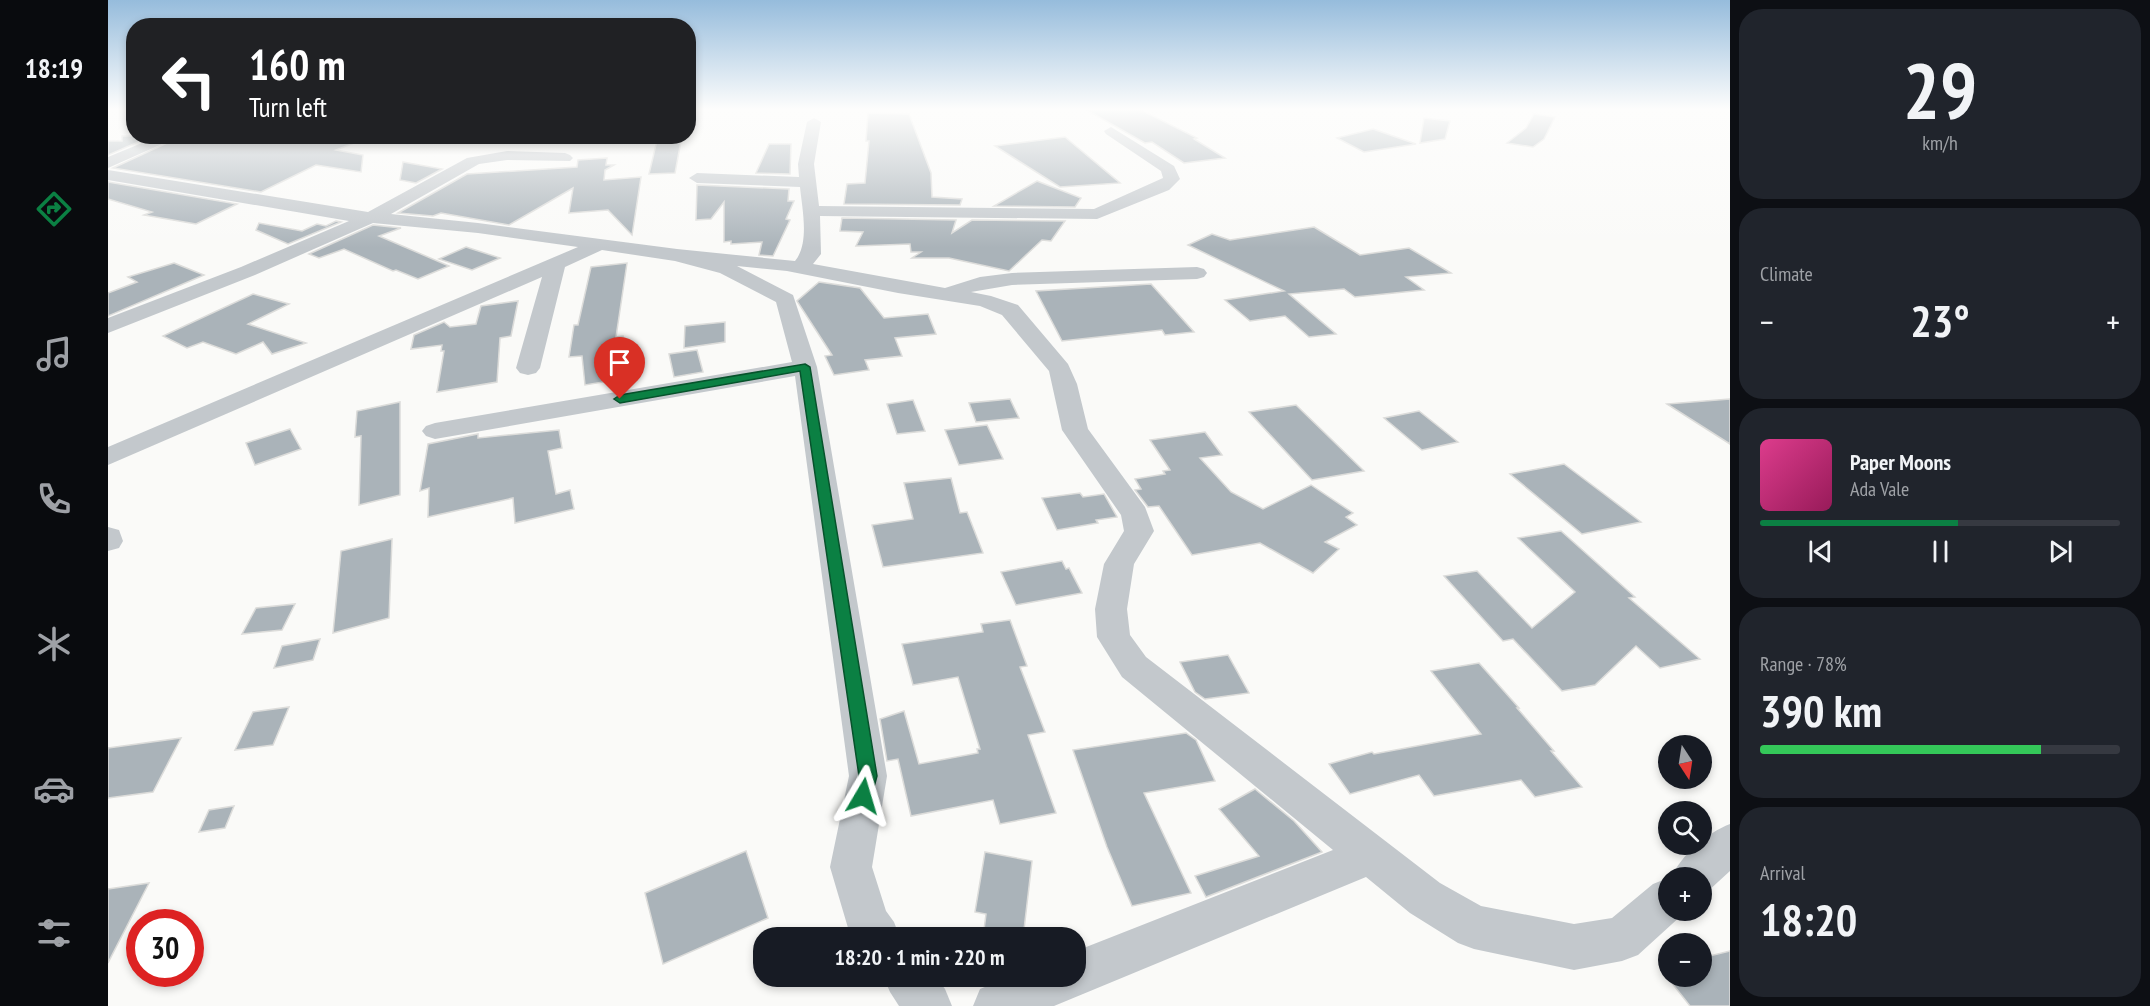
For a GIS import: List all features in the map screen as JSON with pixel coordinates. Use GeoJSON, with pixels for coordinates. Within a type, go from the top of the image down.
{"type":"FeatureCollection","features":[{"type":"Feature","properties":{"kind":"street"},"geometry":{"type":"LineString","coordinates":[[108,163],[127,155]]}},
{"type":"Feature","properties":{"kind":"street"},"geometry":{"type":"LineString","coordinates":[[800,267],[811,254],[806,164],[808,155]]}},
{"type":"Feature","properties":{"kind":"street"},"geometry":{"type":"LineString","coordinates":[[810,212],[1081,216],[1097,214],[1163,186],[1172,179],[1168,169],[1147,155]]}},
{"type":"Feature","properties":{"kind":"street"},"geometry":{"type":"LineString","coordinates":[[108,327],[285,256],[372,218],[473,161],[503,156],[565,158]]}},
{"type":"Feature","properties":{"kind":"street"},"geometry":{"type":"LineString","coordinates":[[108,175],[372,218],[478,228],[677,255],[800,267],[938,294],[984,300],[1010,310],[1065,377],[1070,419],[1075,430],[1135,514],[1139,531],[1119,564],[1111,609],[1114,637],[1134,667],[1425,898],[1474,927],[1574,947],[1622,939],[1658,907]]}},
{"type":"Feature","properties":{"kind":"street"},"geometry":{"type":"LineString","coordinates":[[697,178],[807,182]]}},
{"type":"Feature","properties":{"kind":"street"},"geometry":{"type":"LineString","coordinates":[[108,457],[599,245]]}},
{"type":"Feature","properties":{"kind":"street"},"geometry":{"type":"LineString","coordinates":[[677,255],[728,269],[786,299],[805,367],[868,776],[851,867],[870,927]]}},
{"type":"Feature","properties":{"kind":"street"},"geometry":{"type":"LineString","coordinates":[[528,368],[556,264]]}},
{"type":"Feature","properties":{"kind":"street"},"geometry":{"type":"LineString","coordinates":[[938,294],[980,283],[1012,279],[1197,273]]}},
{"type":"Feature","properties":{"kind":"street"},"geometry":{"type":"LineString","coordinates":[[435,431],[805,367]]}},
{"type":"Feature","properties":{"kind":"street"},"geometry":{"type":"LineString","coordinates":[[1704,867],[1730,843]]}},
{"type":"Feature","properties":{"kind":"street"},"geometry":{"type":"LineString","coordinates":[[1086,970],[1371,855]]}},
{"type":"Feature","properties":{"kind":"street"},"geometry":{"type":"LineString","coordinates":[[914,987],[928,1006]]}},
{"type":"Feature","properties":{"kind":"street"},"geometry":{"type":"LineString","coordinates":[[997,1006],[1043,987]]}},
{"type":"Feature","properties":{"kind":"building"},"geometry":{"type":"Polygon","coordinates":[[[141,155],[363,155],[361,172],[316,165],[261,192],[113,168],[141,155]]]}},
{"type":"Feature","properties":{"kind":"building"},"geometry":{"type":"Polygon","coordinates":[[[654,155],[678,155],[675,173],[649,174],[654,155]]]}},
{"type":"Feature","properties":{"kind":"building"},"geometry":{"type":"Polygon","coordinates":[[[764,155],[791,155],[790,174],[756,173],[764,155]]]}},
{"type":"Feature","properties":{"kind":"building"},"geometry":{"type":"Polygon","coordinates":[[[868,155],[924,155],[931,173],[932,197],[962,199],[960,205],[844,204],[847,184],[865,183],[868,155]]]}},
{"type":"Feature","properties":{"kind":"building"},"geometry":{"type":"Polygon","coordinates":[[[1009,155],[1086,155],[1120,183],[1060,187],[1009,155]]]}},
{"type":"Feature","properties":{"kind":"building"},"geometry":{"type":"Polygon","coordinates":[[[1172,155],[1220,155],[1225,158],[1184,163],[1172,155]]]}},
{"type":"Feature","properties":{"kind":"building"},"geometry":{"type":"Polygon","coordinates":[[[607,158],[606,165],[614,165],[605,170],[604,180],[641,177],[632,235],[608,210],[569,213],[573,188],[509,225],[441,213],[433,216],[398,213],[467,174],[577,167],[578,160],[607,158]]]}},
{"type":"Feature","properties":{"kind":"building"},"geometry":{"type":"Polygon","coordinates":[[[403,162],[442,169],[416,183],[400,180],[403,162]]]}},
{"type":"Feature","properties":{"kind":"building"},"geometry":{"type":"Polygon","coordinates":[[[1037,181],[1081,198],[1075,207],[994,206],[1037,181]]]}},
{"type":"Feature","properties":{"kind":"building"},"geometry":{"type":"Polygon","coordinates":[[[108,182],[237,204],[196,224],[144,215],[152,212],[108,199],[108,182]]]}},
{"type":"Feature","properties":{"kind":"building"},"geometry":{"type":"Polygon","coordinates":[[[697,185],[789,189],[788,201],[794,201],[786,219],[790,220],[773,256],[759,255],[762,242],[731,244],[731,241],[724,242],[724,202],[711,219],[696,220],[697,185]]]}},
{"type":"Feature","properties":{"kind":"building"},"geometry":{"type":"Polygon","coordinates":[[[842,218],[956,220],[952,233],[972,220],[1065,221],[1051,241],[1042,240],[1009,271],[949,258],[912,258],[921,252],[911,252],[910,244],[856,246],[863,232],[840,231],[842,218]]]}},
{"type":"Feature","properties":{"kind":"building"},"geometry":{"type":"Polygon","coordinates":[[[336,221],[341,222],[288,244],[256,230],[259,223],[302,231],[317,224],[326,226],[336,221]]]}},
{"type":"Feature","properties":{"kind":"building"},"geometry":{"type":"Polygon","coordinates":[[[373,225],[401,228],[379,236],[449,266],[418,279],[396,270],[393,271],[344,249],[319,258],[309,254],[373,225]]]}},
{"type":"Feature","properties":{"kind":"building"},"geometry":{"type":"Polygon","coordinates":[[[1314,227],[1360,255],[1409,248],[1451,273],[1406,277],[1424,290],[1355,297],[1344,289],[1289,294],[1336,334],[1309,337],[1285,316],[1250,321],[1225,300],[1284,291],[1188,245],[1212,234],[1230,240],[1314,227]]]}},
{"type":"Feature","properties":{"kind":"building"},"geometry":{"type":"Polygon","coordinates":[[[466,247],[500,258],[472,270],[439,259],[466,247]]]}},
{"type":"Feature","properties":{"kind":"building"},"geometry":{"type":"Polygon","coordinates":[[[174,263],[204,275],[108,316],[108,293],[137,282],[128,277],[174,263]]]}},
{"type":"Feature","properties":{"kind":"building"},"geometry":{"type":"Polygon","coordinates":[[[627,263],[616,337],[623,336],[628,378],[585,385],[582,356],[569,357],[574,325],[578,325],[591,267],[627,263]]]}},
{"type":"Feature","properties":{"kind":"building"},"geometry":{"type":"Polygon","coordinates":[[[819,282],[860,288],[884,318],[928,314],[936,334],[895,338],[902,356],[865,360],[869,370],[834,375],[825,356],[832,355],[797,301],[819,282]]]}},
{"type":"Feature","properties":{"kind":"building"},"geometry":{"type":"Polygon","coordinates":[[[1151,284],[1194,332],[1165,335],[1162,330],[1062,341],[1036,291],[1151,284]]]}},
{"type":"Feature","properties":{"kind":"building"},"geometry":{"type":"Polygon","coordinates":[[[253,294],[289,304],[248,324],[306,343],[272,354],[263,342],[236,354],[203,342],[187,348],[163,336],[253,294]]]}},
{"type":"Feature","properties":{"kind":"building"},"geometry":{"type":"Polygon","coordinates":[[[518,301],[511,336],[500,338],[497,382],[437,392],[444,351],[441,351],[442,345],[411,349],[414,335],[444,322],[450,327],[476,324],[481,306],[518,301]]]}},
{"type":"Feature","properties":{"kind":"building"},"geometry":{"type":"Polygon","coordinates":[[[725,322],[725,342],[684,348],[685,326],[725,322]]]}},
{"type":"Feature","properties":{"kind":"building"},"geometry":{"type":"Polygon","coordinates":[[[697,350],[703,372],[674,377],[669,354],[697,350]]]}},
{"type":"Feature","properties":{"kind":"building"},"geometry":{"type":"Polygon","coordinates":[[[1010,399],[1019,418],[976,422],[969,403],[1010,399]]]}},
{"type":"Feature","properties":{"kind":"building"},"geometry":{"type":"Polygon","coordinates":[[[1730,399],[1730,444],[1667,404],[1730,399]]]}},
{"type":"Feature","properties":{"kind":"building"},"geometry":{"type":"Polygon","coordinates":[[[913,400],[925,431],[897,434],[887,404],[913,400]]]}},
{"type":"Feature","properties":{"kind":"building"},"geometry":{"type":"Polygon","coordinates":[[[400,402],[400,495],[359,505],[361,436],[355,437],[357,411],[400,402]]]}},
{"type":"Feature","properties":{"kind":"building"},"geometry":{"type":"Polygon","coordinates":[[[1296,405],[1364,471],[1312,480],[1249,412],[1296,405]]]}},
{"type":"Feature","properties":{"kind":"building"},"geometry":{"type":"Polygon","coordinates":[[[1419,411],[1458,442],[1422,450],[1384,418],[1419,411]]]}},
{"type":"Feature","properties":{"kind":"building"},"geometry":{"type":"Polygon","coordinates":[[[987,425],[1003,459],[959,465],[945,430],[987,425]]]}},
{"type":"Feature","properties":{"kind":"building"},"geometry":{"type":"Polygon","coordinates":[[[290,429],[301,449],[255,465],[246,443],[290,429]]]}},
{"type":"Feature","properties":{"kind":"building"},"geometry":{"type":"Polygon","coordinates":[[[559,430],[562,448],[548,451],[556,494],[570,490],[574,509],[515,523],[513,498],[428,517],[429,488],[420,491],[428,444],[478,434],[478,438],[559,430]]]}},
{"type":"Feature","properties":{"kind":"building"},"geometry":{"type":"Polygon","coordinates":[[[1205,432],[1222,455],[1200,458],[1231,492],[1263,509],[1311,485],[1353,513],[1346,517],[1357,525],[1325,542],[1339,549],[1313,573],[1260,543],[1192,555],[1159,506],[1148,507],[1135,490],[1141,489],[1135,479],[1165,474],[1163,471],[1170,470],[1150,440],[1205,432]]]}},
{"type":"Feature","properties":{"kind":"building"},"geometry":{"type":"Polygon","coordinates":[[[1564,464],[1641,522],[1582,534],[1510,474],[1564,464]]]}},
{"type":"Feature","properties":{"kind":"building"},"geometry":{"type":"Polygon","coordinates":[[[951,478],[960,513],[967,512],[983,553],[883,567],[872,525],[913,519],[904,483],[951,478]]]}},
{"type":"Feature","properties":{"kind":"building"},"geometry":{"type":"Polygon","coordinates":[[[1080,493],[1083,497],[1104,494],[1117,517],[1096,520],[1098,523],[1057,530],[1042,498],[1080,493]]]}},
{"type":"Feature","properties":{"kind":"building"},"geometry":{"type":"Polygon","coordinates":[[[1561,531],[1635,597],[1629,598],[1700,659],[1660,668],[1636,646],[1595,685],[1562,691],[1513,639],[1503,641],[1444,576],[1477,571],[1532,628],[1575,592],[1518,538],[1561,531]]]}},
{"type":"Feature","properties":{"kind":"building"},"geometry":{"type":"Polygon","coordinates":[[[392,539],[389,618],[333,633],[341,551],[392,539]]]}},
{"type":"Feature","properties":{"kind":"building"},"geometry":{"type":"Polygon","coordinates":[[[1062,561],[1066,569],[1069,568],[1082,593],[1016,605],[1001,572],[1062,561]]]}},
{"type":"Feature","properties":{"kind":"building"},"geometry":{"type":"Polygon","coordinates":[[[295,604],[282,630],[242,634],[256,608],[295,604]]]}},
{"type":"Feature","properties":{"kind":"building"},"geometry":{"type":"Polygon","coordinates":[[[1010,620],[1027,666],[1020,667],[1045,732],[1028,735],[1056,813],[1000,824],[993,800],[911,816],[898,759],[887,761],[880,719],[904,711],[919,764],[978,753],[977,749],[980,749],[958,677],[913,685],[902,644],[983,632],[981,624],[1010,620]]]}},
{"type":"Feature","properties":{"kind":"building"},"geometry":{"type":"Polygon","coordinates":[[[320,639],[313,660],[274,668],[282,646],[320,639]]]}},
{"type":"Feature","properties":{"kind":"building"},"geometry":{"type":"Polygon","coordinates":[[[1228,655],[1249,693],[1205,699],[1195,692],[1180,662],[1228,655]]]}},
{"type":"Feature","properties":{"kind":"building"},"geometry":{"type":"Polygon","coordinates":[[[1479,663],[1519,708],[1517,708],[1582,787],[1535,797],[1521,780],[1434,796],[1419,775],[1350,794],[1329,764],[1372,752],[1374,754],[1481,734],[1431,671],[1479,663]]]}},
{"type":"Feature","properties":{"kind":"building"},"geometry":{"type":"Polygon","coordinates":[[[289,707],[273,745],[235,750],[253,712],[289,707]]]}},
{"type":"Feature","properties":{"kind":"building"},"geometry":{"type":"Polygon","coordinates":[[[1186,733],[1196,740],[1215,781],[1144,793],[1191,893],[1132,906],[1107,847],[1073,750],[1186,733]]]}},
{"type":"Feature","properties":{"kind":"building"},"geometry":{"type":"Polygon","coordinates":[[[181,738],[153,792],[108,798],[108,748],[181,738]]]}},
{"type":"Feature","properties":{"kind":"building"},"geometry":{"type":"Polygon","coordinates":[[[1255,789],[1294,821],[1322,852],[1206,897],[1195,876],[1259,856],[1219,809],[1255,789]]]}},
{"type":"Feature","properties":{"kind":"building"},"geometry":{"type":"Polygon","coordinates":[[[234,806],[225,828],[199,832],[209,810],[234,806]]]}},
{"type":"Feature","properties":{"kind":"building"},"geometry":{"type":"Polygon","coordinates":[[[746,851],[768,918],[663,964],[645,893],[746,851]]]}},
{"type":"Feature","properties":{"kind":"building"},"geometry":{"type":"Polygon","coordinates":[[[985,852],[1032,861],[1024,927],[984,927],[986,914],[975,912],[985,852]]]}},
{"type":"Feature","properties":{"kind":"building"},"geometry":{"type":"Polygon","coordinates":[[[149,883],[136,909],[126,909],[126,928],[108,963],[108,889],[149,883]]]}},
{"type":"Feature","properties":{"kind":"building"},"geometry":{"type":"Polygon","coordinates":[[[1730,951],[1730,1006],[1690,1006],[1675,987],[1712,987],[1712,955],[1730,951]]]}},
{"type":"Feature","properties":{"kind":"route"},"geometry":{"type":"LineString","coordinates":[[620,399],[805,367],[868,776],[863,796]]}}]}
